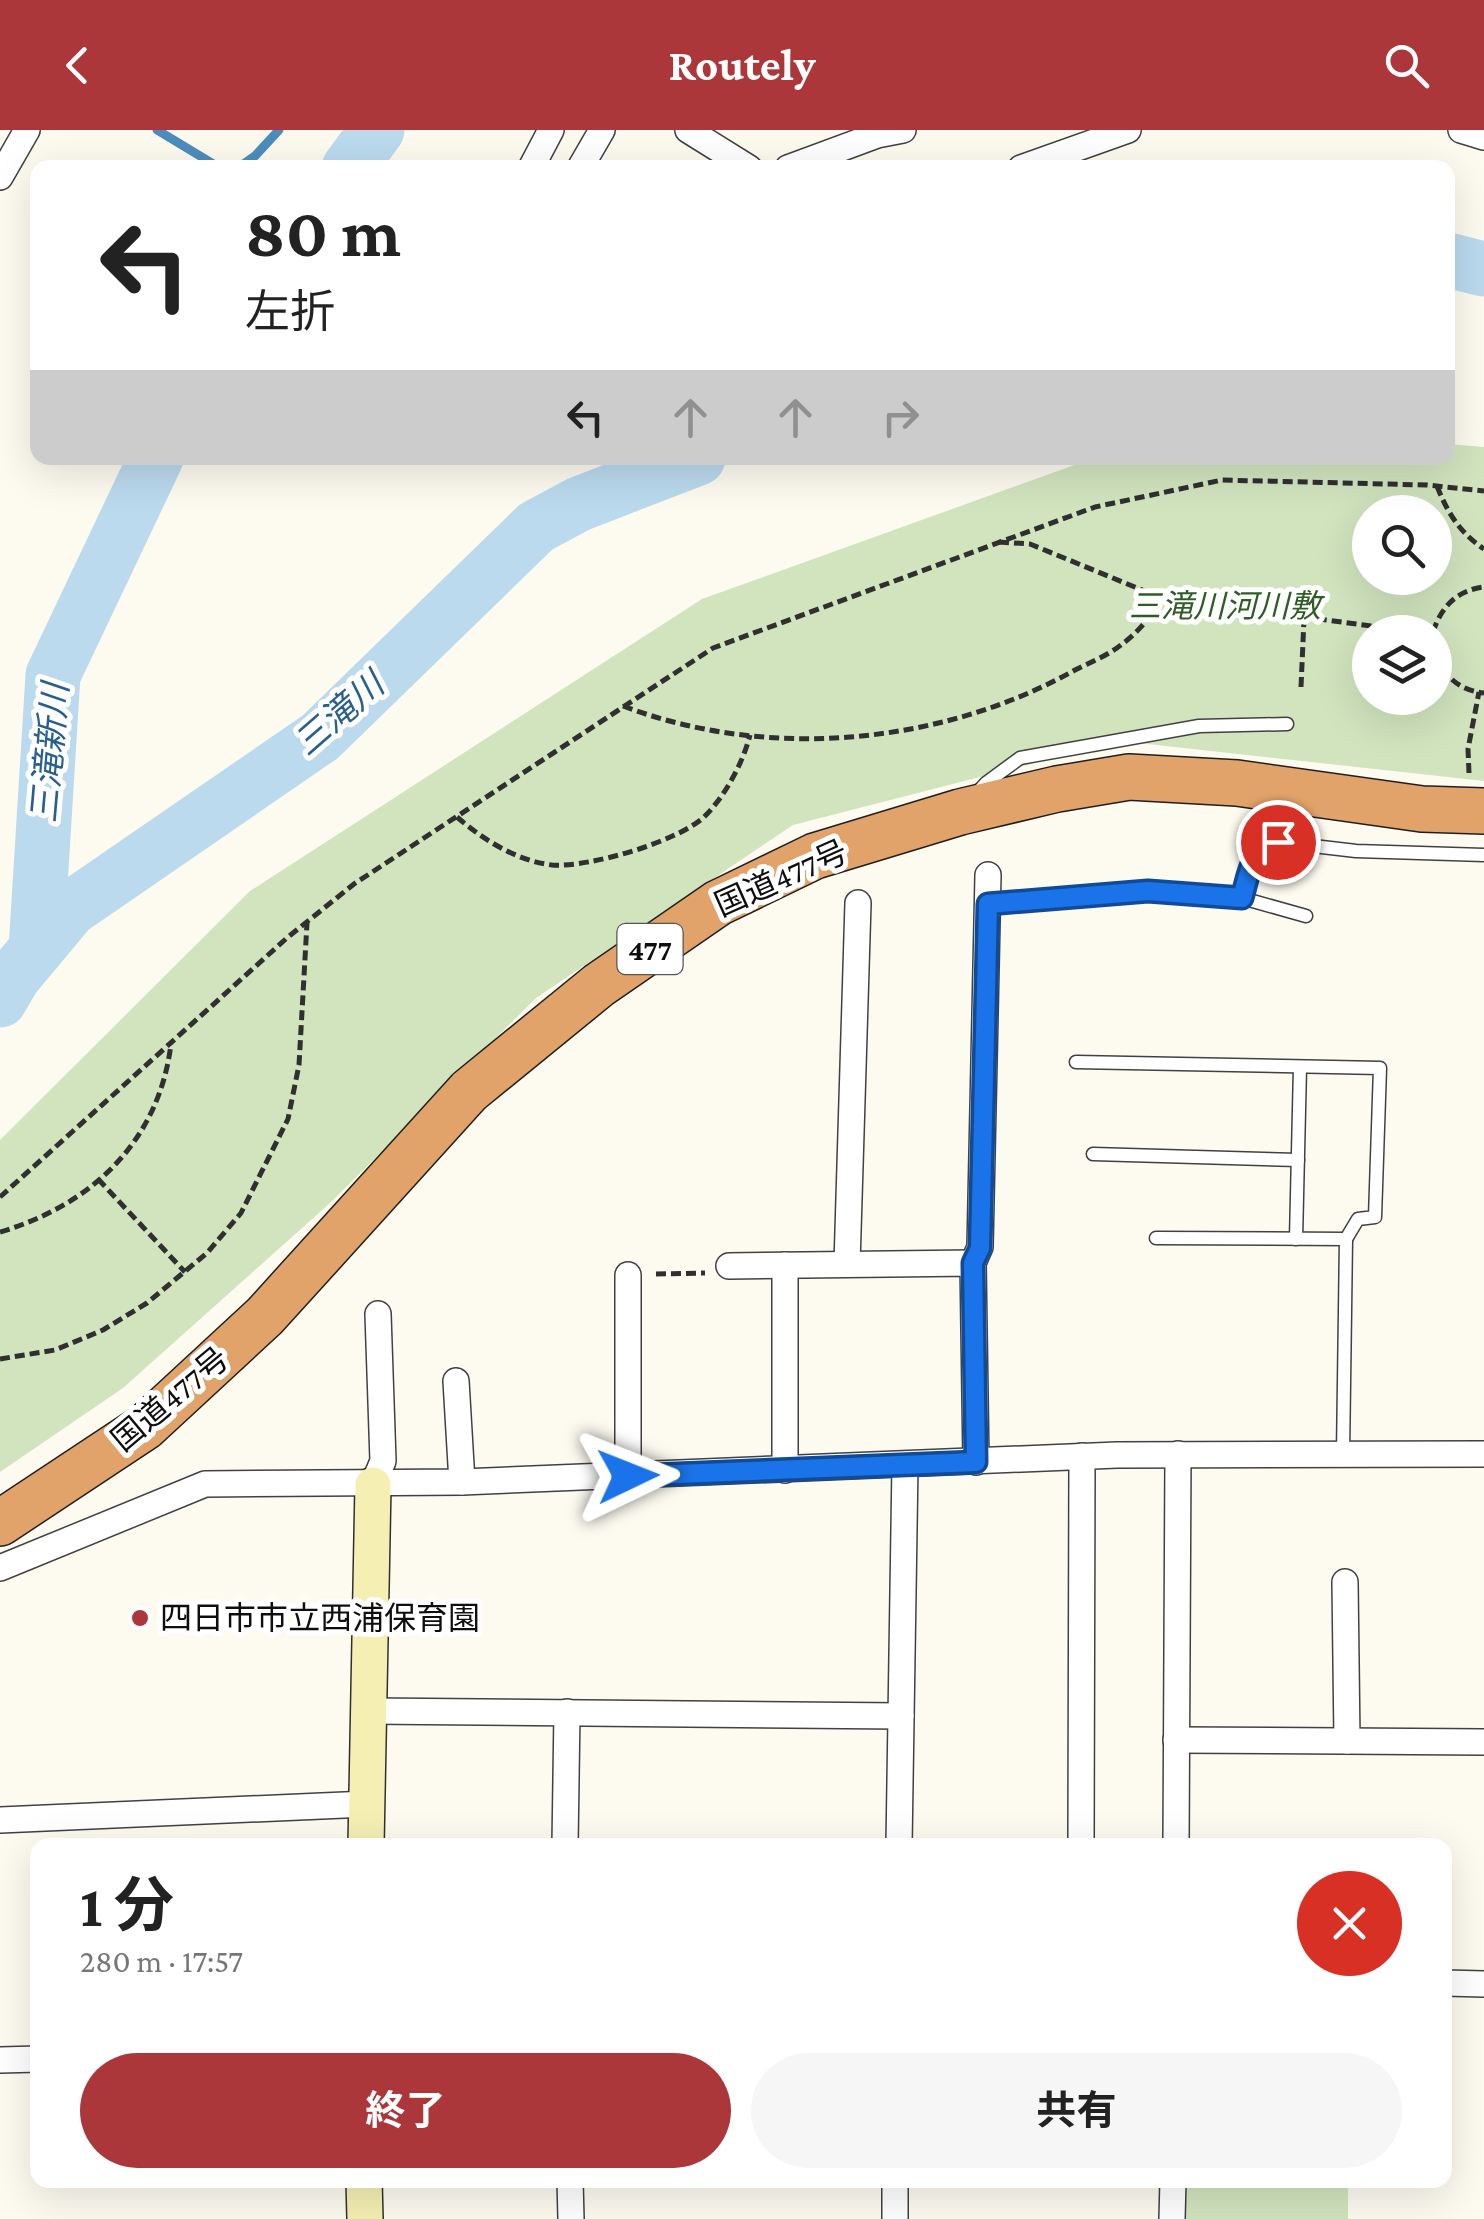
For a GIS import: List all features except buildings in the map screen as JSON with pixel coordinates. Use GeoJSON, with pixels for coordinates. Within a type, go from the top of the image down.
{"type":"FeatureCollection","features":[{"type":"Feature","properties":{"kind":"highway","name":"国道477号"},"geometry":{"type":"LineString","coordinates":[[0,1523],[146,1427],[264,1316],[469,1091],[599,985],[718,903],[815,856],[960,812],[1129,777],[1237,783],[1422,809],[1477,812]]}},
{"type":"Feature","properties":{"kind":"street"},"geometry":{"type":"LineString","coordinates":[[0,177],[27,130]]}},
{"type":"Feature","properties":{"kind":"street"},"geometry":{"type":"LineString","coordinates":[[535,160],[551,130]]}},
{"type":"Feature","properties":{"kind":"street"},"geometry":{"type":"LineString","coordinates":[[585,160],[602,130]]}},
{"type":"Feature","properties":{"kind":"street"},"geometry":{"type":"LineString","coordinates":[[1044,160],[1128,130]]}},
{"type":"Feature","properties":{"kind":"street"},"geometry":{"type":"LineString","coordinates":[[1461,130],[1484,137]]}},
{"type":"Feature","properties":{"kind":"street"},"geometry":{"type":"LineString","coordinates":[[810,160],[886,132]]}},
{"type":"Feature","properties":{"kind":"street"},"geometry":{"type":"LineString","coordinates":[[704,134],[738,160]]}},
{"type":"Feature","properties":{"kind":"street"},"geometry":{"type":"LineString","coordinates":[[976,1462],[973,1263],[980,1248],[988,875]]}},
{"type":"Feature","properties":{"kind":"street"},"geometry":{"type":"LineString","coordinates":[[847,1264],[858,903]]}},
{"type":"Feature","properties":{"kind":"street"},"geometry":{"type":"LineString","coordinates":[[729,1266],[973,1263]]}},
{"type":"Feature","properties":{"kind":"street"},"geometry":{"type":"LineString","coordinates":[[785,1470],[786,1265]]}},
{"type":"Feature","properties":{"kind":"street"},"geometry":{"type":"LineString","coordinates":[[628,1275],[628,1476]]}},
{"type":"Feature","properties":{"kind":"street"},"geometry":{"type":"LineString","coordinates":[[366,1838],[373,1485],[384,1461],[378,1314]]}},
{"type":"Feature","properties":{"kind":"street"},"geometry":{"type":"LineString","coordinates":[[456,1381],[462,1482]]}},
{"type":"Feature","properties":{"kind":"street"},"geometry":{"type":"LineString","coordinates":[[1176,1838],[1178,1454]]}},
{"type":"Feature","properties":{"kind":"street"},"geometry":{"type":"LineString","coordinates":[[0,1568],[205,1484],[373,1485],[1082,1456],[1484,1454]]}},
{"type":"Feature","properties":{"kind":"street"},"geometry":{"type":"LineString","coordinates":[[1082,1456],[1082,1838]]}},
{"type":"Feature","properties":{"kind":"street"},"geometry":{"type":"LineString","coordinates":[[900,1838],[905,1465]]}},
{"type":"Feature","properties":{"kind":"street"},"geometry":{"type":"LineString","coordinates":[[1345,1582],[1347,1741]]}},
{"type":"Feature","properties":{"kind":"street"},"geometry":{"type":"LineString","coordinates":[[369,1712],[901,1716]]}},
{"type":"Feature","properties":{"kind":"street"},"geometry":{"type":"LineString","coordinates":[[566,1712],[566,1838]]}},
{"type":"Feature","properties":{"kind":"street"},"geometry":{"type":"LineString","coordinates":[[1176,1740],[1484,1742]]}},
{"type":"Feature","properties":{"kind":"street"},"geometry":{"type":"LineString","coordinates":[[0,1820],[367,1804]]}},
{"type":"Feature","properties":{"kind":"street"},"geometry":{"type":"LineString","coordinates":[[1452,1984],[1484,1984]]}},
{"type":"Feature","properties":{"kind":"street"},"geometry":{"type":"LineString","coordinates":[[0,2060],[30,2059]]}},
{"type":"Feature","properties":{"kind":"street"},"geometry":{"type":"LineString","coordinates":[[364,2188],[365,2219]]}},
{"type":"Feature","properties":{"kind":"street"},"geometry":{"type":"LineString","coordinates":[[570,2188],[571,2219]]}},
{"type":"Feature","properties":{"kind":"street"},"geometry":{"type":"LineString","coordinates":[[895,2188],[895,2219]]}},
{"type":"Feature","properties":{"kind":"street"},"geometry":{"type":"LineString","coordinates":[[1172,2219],[1173,2188]]}},
{"type":"Feature","properties":{"kind":"lane"},"geometry":{"type":"LineString","coordinates":[[960,812],[986,782],[1020,758],[1200,726],[1287,724]]}},
{"type":"Feature","properties":{"kind":"lane"},"geometry":{"type":"LineString","coordinates":[[1242,898],[1256,854],[1278,842],[1356,851],[1484,855]]}},
{"type":"Feature","properties":{"kind":"lane"},"geometry":{"type":"LineString","coordinates":[[988,904],[1148,891],[1242,898],[1306,916]]}},
{"type":"Feature","properties":{"kind":"lane"},"geometry":{"type":"LineString","coordinates":[[1076,1062],[1380,1068],[1375,1217],[1358,1219],[1346,1239],[1344,1455]]}},
{"type":"Feature","properties":{"kind":"lane"},"geometry":{"type":"LineString","coordinates":[[1296,1239],[1300,1066]]}},
{"type":"Feature","properties":{"kind":"lane"},"geometry":{"type":"LineString","coordinates":[[1092,1154],[1298,1160]]}},
{"type":"Feature","properties":{"kind":"lane"},"geometry":{"type":"LineString","coordinates":[[1156,1238],[1346,1239]]}},
{"type":"Feature","properties":{"kind":"path"},"geometry":{"type":"LineString","coordinates":[[0,1197],[306,922],[354,884],[713,648],[1095,507],[1222,480],[1484,490]]}},
{"type":"Feature","properties":{"kind":"path"},"geometry":{"type":"LineString","coordinates":[[1436,486],[1454,521],[1468,539],[1484,548]]}},
{"type":"Feature","properties":{"kind":"path"},"geometry":{"type":"LineString","coordinates":[[996,542],[1030,544],[1164,599],[1352,624]]}},
{"type":"Feature","properties":{"kind":"path"},"geometry":{"type":"LineString","coordinates":[[1442,615],[1448,603],[1462,593],[1484,588]]}},
{"type":"Feature","properties":{"kind":"path"},"geometry":{"type":"LineString","coordinates":[[623,706],[684,726],[750,735],[814,738],[934,726],[1034,693],[1123,644],[1164,599]]}},
{"type":"Feature","properties":{"kind":"path"},"geometry":{"type":"LineString","coordinates":[[1301,687],[1304,619]]}},
{"type":"Feature","properties":{"kind":"path"},"geometry":{"type":"LineString","coordinates":[[1452,682],[1482,693],[1468,749],[1477,812]]}},
{"type":"Feature","properties":{"kind":"path"},"geometry":{"type":"LineString","coordinates":[[457,817],[478,836],[518,855],[552,864],[596,863],[652,844],[703,818],[727,786],[750,735]]}},
{"type":"Feature","properties":{"kind":"path"},"geometry":{"type":"LineString","coordinates":[[0,1358],[56,1350],[103,1330],[147,1303],[207,1254],[241,1213],[288,1119],[299,1064],[306,922]]}},
{"type":"Feature","properties":{"kind":"path"},"geometry":{"type":"LineString","coordinates":[[0,1232],[38,1221],[71,1202],[129,1152],[155,1105],[167,1073],[171,1042]]}},
{"type":"Feature","properties":{"kind":"path"},"geometry":{"type":"LineString","coordinates":[[98,1180],[184,1272]]}},
{"type":"Feature","properties":{"kind":"path"},"geometry":{"type":"LineString","coordinates":[[628,1275],[723,1272],[729,1266]]}},
{"type":"Feature","properties":{"kind":"green space","name":"三滝川河川敷"},"geometry":{"type":"Polygon","coordinates":[[[1455,445],[1484,447],[1484,781],[1120,741],[793,825],[536,998],[330,1203],[123,1388],[0,1472],[0,1140],[250,891],[702,599],[1075,465],[1455,465],[1455,445]]]}},
{"type":"Feature","properties":{"kind":"green space"},"geometry":{"type":"Polygon","coordinates":[[[1185,2188],[1348,2188],[1348,2219],[1184,2219],[1185,2188]]]}},
{"type":"Feature","properties":{"kind":"waterway"},"geometry":{"type":"LineString","coordinates":[[157,130],[207,160]]}},
{"type":"Feature","properties":{"kind":"waterway"},"geometry":{"type":"LineString","coordinates":[[249,160],[279,130]]}},
{"type":"Feature","properties":{"kind":"waterway","name":"三滝新川"},"geometry":{"type":"LineString","coordinates":[[355,160],[377,130]]}},
{"type":"Feature","properties":{"kind":"waterway","name":"三滝川"},"geometry":{"type":"LineString","coordinates":[[1455,262],[1484,269]]}},
{"type":"Feature","properties":{"kind":"waterway","name":"三滝新川"},"geometry":{"type":"LineString","coordinates":[[36,950],[53,675],[153,465]]}},
{"type":"Feature","properties":{"kind":"waterway","name":"三滝川"},"geometry":{"type":"LineString","coordinates":[[0,1000],[14,976],[70,909],[320,737],[536,527],[579,504],[680,465]]}},
{"type":"Feature","properties":{"kind":"place","name":"四日市市立西浦保育園"},"geometry":{"type":"Point","coordinates":[140,1618]}},
{"type":"Feature","properties":{"kind":"route"},"geometry":{"type":"LineString","coordinates":[[628,1476],[976,1462],[973,1263],[980,1248],[988,904],[1148,891],[1242,898],[1256,854],[1278,842]]}}]}
